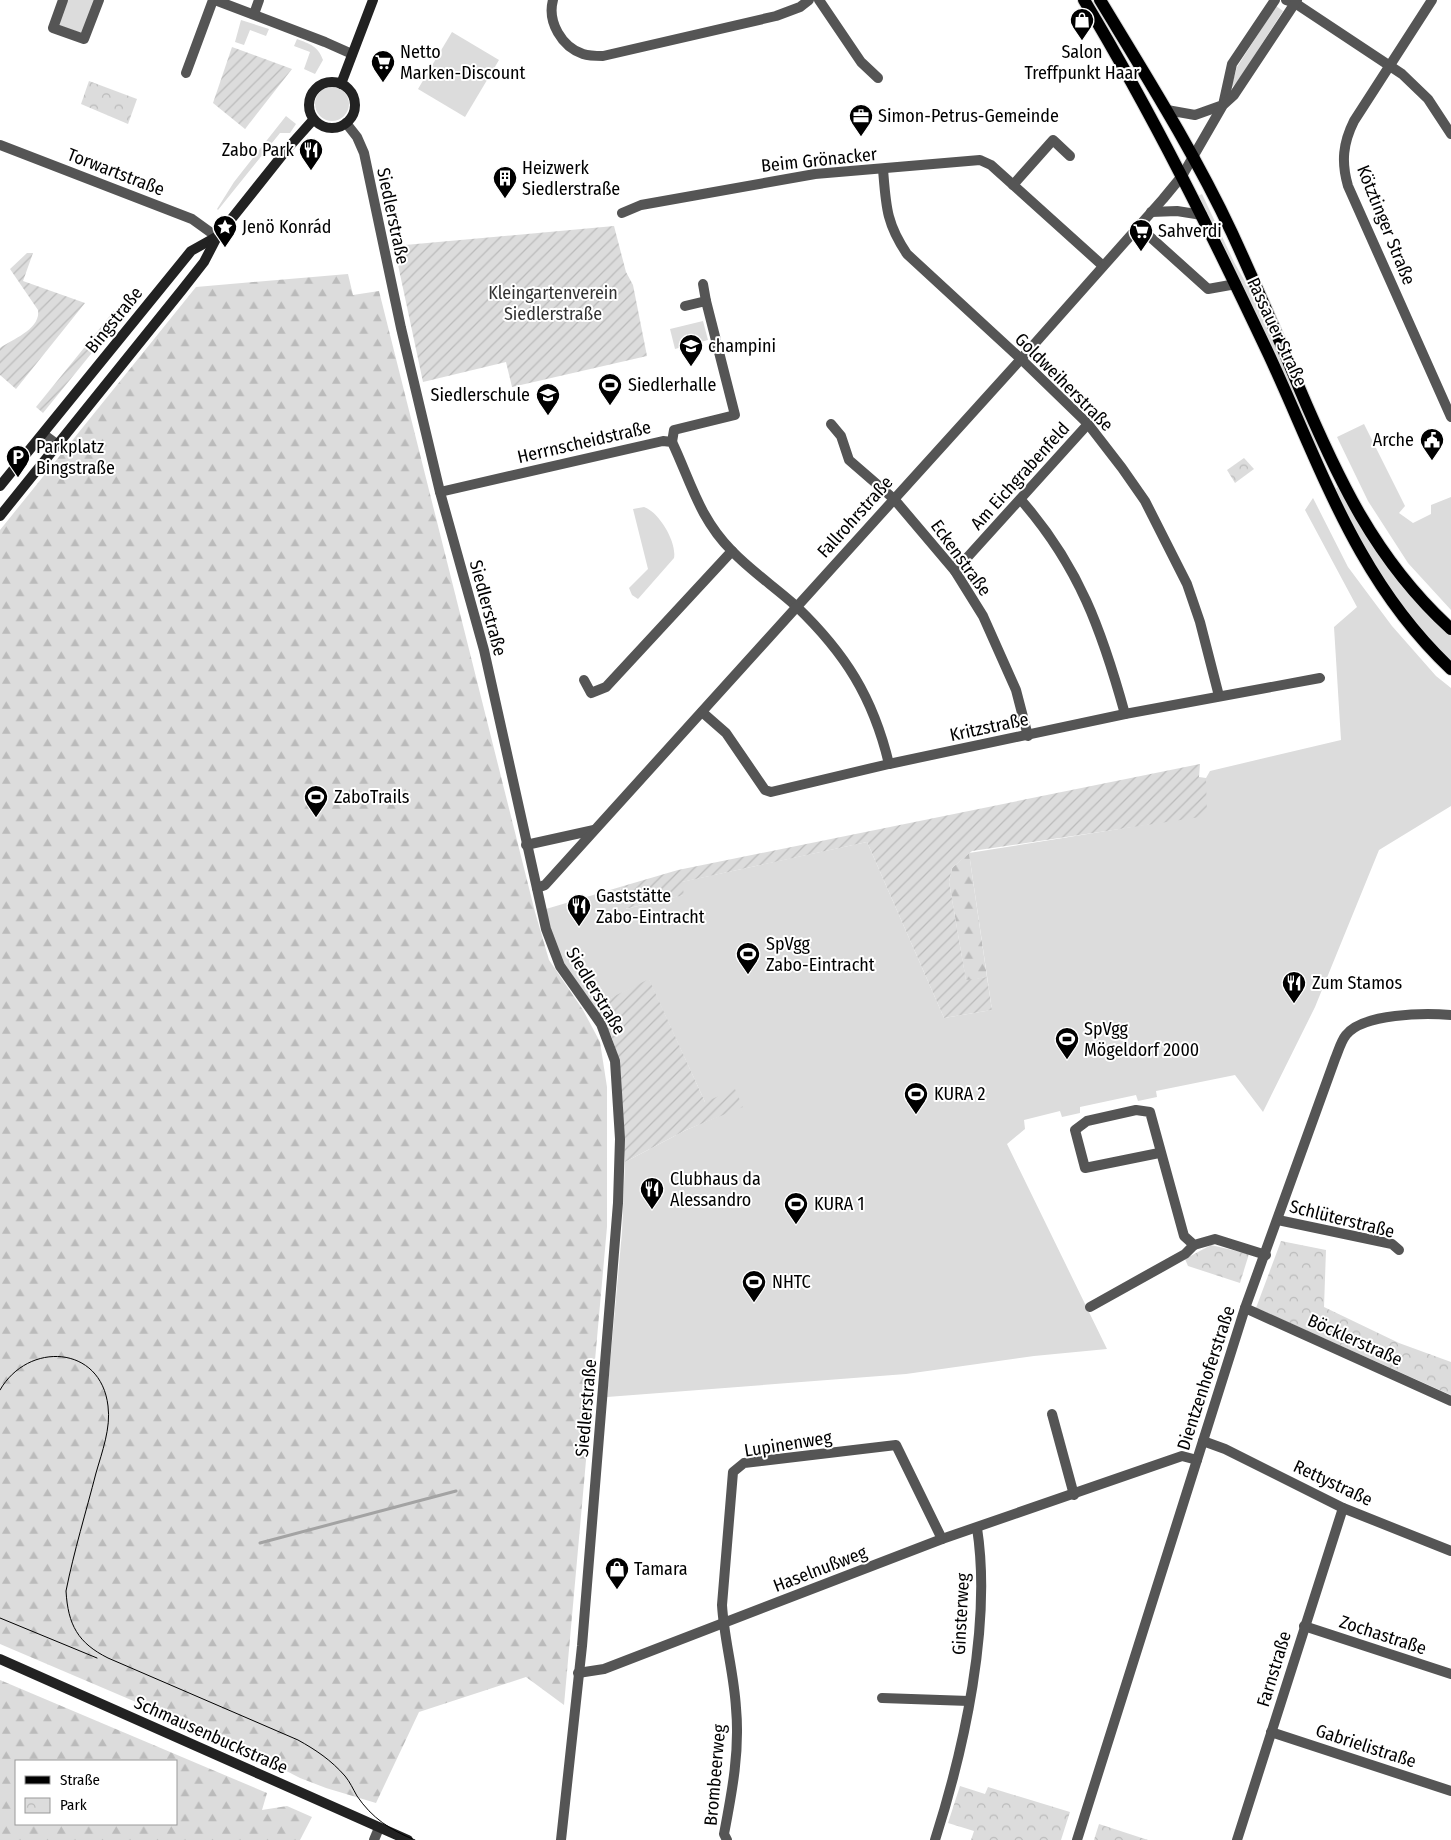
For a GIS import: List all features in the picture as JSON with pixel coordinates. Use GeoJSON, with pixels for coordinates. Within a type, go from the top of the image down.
{"type":"FeatureCollection","features":[{"type":"Feature","properties":{"kind":"main road","name":"Passauer Straße"},"geometry":{"type":"LineString","coordinates":[[1084,0],[1202,215],[1236,284],[1334,503],[1360,554],[1404,617],[1451,668]]}},
{"type":"Feature","properties":{"kind":"main road","name":"Passauer Straße"},"geometry":{"type":"LineString","coordinates":[[1100,0],[1192,155],[1232,233],[1349,498],[1370,534],[1394,568],[1423,602],[1451,628]]}},
{"type":"Feature","properties":{"kind":"street"},"geometry":{"type":"LineString","coordinates":[[63,0],[53,28],[84,39],[99,0]]}},
{"type":"Feature","properties":{"kind":"street"},"geometry":{"type":"LineString","coordinates":[[186,72],[214,0],[254,14],[352,54]]}},
{"type":"Feature","properties":{"kind":"street"},"geometry":{"type":"LineString","coordinates":[[254,14],[259,0]]}},
{"type":"Feature","properties":{"kind":"street"},"geometry":{"type":"LineString","coordinates":[[341,84],[373,0]]}},
{"type":"Feature","properties":{"kind":"street"},"geometry":{"type":"LineString","coordinates":[[553,0],[552,16],[560,37],[572,50],[585,55],[603,56],[776,16],[800,7],[809,0]]}},
{"type":"Feature","properties":{"kind":"street"},"geometry":{"type":"LineString","coordinates":[[819,0],[861,62],[878,78]]}},
{"type":"Feature","properties":{"kind":"street","name":"Fallrohrstraße"},"geometry":{"type":"LineString","coordinates":[[1223,106],[1232,64],[1275,0]]}},
{"type":"Feature","properties":{"kind":"street","name":"Kötztinger Straße"},"geometry":{"type":"LineString","coordinates":[[1432,0],[1346,137],[1344,170],[1348,186],[1451,417]]}},
{"type":"Feature","properties":{"kind":"street"},"geometry":{"type":"LineString","coordinates":[[1293,1],[1390,65],[1416,86],[1451,134]]}},
{"type":"Feature","properties":{"kind":"street","name":"Fallrohrstraße"},"geometry":{"type":"LineString","coordinates":[[537,888],[545,885],[702,712],[1021,359],[1182,176],[1192,155],[1223,106],[1234,95],[1293,1]]}},
{"type":"Feature","properties":{"kind":"street"},"geometry":{"type":"LineString","coordinates":[[326,83],[341,84],[350,92],[355,105],[354,113],[346,123],[331,128],[324,127],[313,120],[309,104],[314,91],[326,83]]}},
{"type":"Feature","properties":{"kind":"street"},"geometry":{"type":"LineString","coordinates":[[1166,110],[1195,115],[1223,106]]}},
{"type":"Feature","properties":{"kind":"street","name":"Bingstraße"},"geometry":{"type":"LineString","coordinates":[[0,516],[188,283],[204,262],[217,237],[288,148],[313,120]]}},
{"type":"Feature","properties":{"kind":"street","name":"Siedlerstraße"},"geometry":{"type":"LineString","coordinates":[[346,123],[357,137],[364,153],[382,245],[440,492],[484,650],[526,845],[551,944],[560,966],[596,1016],[607,1036],[615,1061],[620,1163],[618,1203],[605,1381],[561,1840]]}},
{"type":"Feature","properties":{"kind":"street"},"geometry":{"type":"LineString","coordinates":[[1013,185],[1054,140],[1070,156]]}},
{"type":"Feature","properties":{"kind":"street","name":"Torwartstraße"},"geometry":{"type":"LineString","coordinates":[[0,145],[192,219],[217,237]]}},
{"type":"Feature","properties":{"kind":"street","name":"Beim Grönacker"},"geometry":{"type":"LineString","coordinates":[[622,213],[641,205],[747,184],[815,174],[980,160],[991,165],[1102,265]]}},
{"type":"Feature","properties":{"kind":"street","name":"Goldweiherstraße"},"geometry":{"type":"LineString","coordinates":[[883,169],[886,212],[893,234],[906,254],[1021,359],[1088,424],[1145,501],[1187,584],[1200,622],[1219,696]]}},
{"type":"Feature","properties":{"kind":"street"},"geometry":{"type":"LineString","coordinates":[[1151,212],[1177,211],[1202,215]]}},
{"type":"Feature","properties":{"kind":"street"},"geometry":{"type":"LineString","coordinates":[[1138,226],[1208,289],[1236,284]]}},
{"type":"Feature","properties":{"kind":"street","name":"Bingstraße"},"geometry":{"type":"LineString","coordinates":[[0,486],[191,251],[217,237]]}},
{"type":"Feature","properties":{"kind":"street"},"geometry":{"type":"LineString","coordinates":[[672,442],[674,430],[735,415],[703,284]]}},
{"type":"Feature","properties":{"kind":"street"},"geometry":{"type":"LineString","coordinates":[[685,306],[706,301]]}},
{"type":"Feature","properties":{"kind":"street","name":"Eckenstraße"},"geometry":{"type":"LineString","coordinates":[[831,424],[841,436],[850,460],[894,499],[955,571],[987,625],[1016,690],[1028,736]]}},
{"type":"Feature","properties":{"kind":"street","name":"Am Eichgrabenfeld"},"geometry":{"type":"LineString","coordinates":[[955,571],[1088,424]]}},
{"type":"Feature","properties":{"kind":"street"},"geometry":{"type":"LineString","coordinates":[[43,434],[58,445]]}},
{"type":"Feature","properties":{"kind":"street","name":"Herrnscheidstraße"},"geometry":{"type":"LineString","coordinates":[[440,492],[663,441],[672,442],[689,486],[706,518],[732,551],[796,606],[844,658],[868,700],[880,729],[888,764]]}},
{"type":"Feature","properties":{"kind":"street"},"geometry":{"type":"LineString","coordinates":[[1021,500],[1044,526],[1076,577],[1103,640],[1125,714]]}},
{"type":"Feature","properties":{"kind":"street"},"geometry":{"type":"LineString","coordinates":[[584,680],[592,693],[606,687],[732,551]]}},
{"type":"Feature","properties":{"kind":"street","name":"Kritzstraße"},"geometry":{"type":"LineString","coordinates":[[702,712],[726,733],[765,790],[771,792],[888,764],[1028,736],[1125,714],[1320,678]]}},
{"type":"Feature","properties":{"kind":"street"},"geometry":{"type":"LineString","coordinates":[[526,845],[595,830]]}},
{"type":"Feature","properties":{"kind":"street","name":"Dientzenhoferstraße"},"geometry":{"type":"LineString","coordinates":[[1077,1840],[1245,1308],[1266,1255],[1335,1059],[1346,1034],[1364,1022],[1403,1016],[1451,1015]]}},
{"type":"Feature","properties":{"kind":"street"},"geometry":{"type":"LineString","coordinates":[[1160,1153],[1085,1168],[1075,1130],[1087,1121],[1136,1110],[1150,1112],[1184,1236],[1194,1245]]}},
{"type":"Feature","properties":{"kind":"street","name":"Schlüterstraße"},"geometry":{"type":"LineString","coordinates":[[1278,1220],[1392,1244],[1399,1250]]}},
{"type":"Feature","properties":{"kind":"street"},"geometry":{"type":"LineString","coordinates":[[1090,1307],[1185,1254],[1194,1245],[1215,1238],[1266,1255]]}},
{"type":"Feature","properties":{"kind":"street","name":"Böcklerstraße"},"geometry":{"type":"LineString","coordinates":[[1245,1308],[1451,1402]]}},
{"type":"Feature","properties":{"kind":"street"},"geometry":{"type":"LineString","coordinates":[[1052,1414],[1074,1494]]}},
{"type":"Feature","properties":{"kind":"street","name":"Rettystraße"},"geometry":{"type":"LineString","coordinates":[[1203,1441],[1225,1449],[1343,1508],[1451,1551]]}},
{"type":"Feature","properties":{"kind":"street","name":"Lupinenweg"},"geometry":{"type":"LineString","coordinates":[[723,1624],[722,1605],[733,1472],[744,1463],[896,1445],[942,1539]]}},
{"type":"Feature","properties":{"kind":"street","name":"Haselnußweg"},"geometry":{"type":"LineString","coordinates":[[578,1673],[604,1669],[942,1539],[1182,1456],[1197,1460]]}},
{"type":"Feature","properties":{"kind":"street","name":"Farnstraße"},"geometry":{"type":"LineString","coordinates":[[1238,1840],[1304,1626],[1343,1508]]}},
{"type":"Feature","properties":{"kind":"street","name":"Ginsterweg"},"geometry":{"type":"LineString","coordinates":[[935,1840],[950,1786],[969,1701],[980,1629],[977,1528]]}},
{"type":"Feature","properties":{"kind":"street","name":"Brombeerweg"},"geometry":{"type":"LineString","coordinates":[[723,1624],[732,1661],[737,1709],[737,1747],[734,1780],[724,1834],[727,1840]]}},
{"type":"Feature","properties":{"kind":"street","name":"Zochastraße"},"geometry":{"type":"LineString","coordinates":[[1304,1626],[1451,1674]]}},
{"type":"Feature","properties":{"kind":"street","name":"Schmausenbuckstraße"},"geometry":{"type":"LineString","coordinates":[[0,1659],[408,1840]]}},
{"type":"Feature","properties":{"kind":"street"},"geometry":{"type":"LineString","coordinates":[[882,1698],[969,1701]]}},
{"type":"Feature","properties":{"kind":"street","name":"Gabrielistraße"},"geometry":{"type":"LineString","coordinates":[[1271,1732],[1451,1791]]}},
{"type":"Feature","properties":{"kind":"street"},"geometry":{"type":"LineString","coordinates":[[374,1840],[379,1828]]}},
{"type":"Feature","properties":{"kind":"green space"},"geometry":{"type":"Polygon","coordinates":[[[66,0],[96,0],[84,34],[57,25],[66,0]]]}},
{"type":"Feature","properties":{"kind":"green space"},"geometry":{"type":"Polygon","coordinates":[[[1276,6],[1283,11],[1238,81],[1231,88],[1237,67],[1276,6]]]}},
{"type":"Feature","properties":{"kind":"green space"},"geometry":{"type":"Polygon","coordinates":[[[241,20],[269,29],[266,36],[250,30],[244,45],[235,42],[241,20]]]}},
{"type":"Feature","properties":{"kind":"green space"},"geometry":{"type":"Polygon","coordinates":[[[452,32],[499,60],[465,117],[418,89],[452,32]]]}},
{"type":"Feature","properties":{"kind":"green space"},"geometry":{"type":"Polygon","coordinates":[[[297,39],[313,46],[321,55],[323,60],[315,74],[304,69],[310,52],[294,46],[297,39]]]}},
{"type":"Feature","properties":{"kind":"green space"},"geometry":{"type":"Polygon","coordinates":[[[232,47],[292,69],[245,129],[213,103],[232,47]]]}},
{"type":"Feature","properties":{"kind":"green space"},"geometry":{"type":"Polygon","coordinates":[[[89,81],[137,99],[128,124],[81,104],[89,81]]]}},
{"type":"Feature","properties":{"kind":"green space"},"geometry":{"type":"Polygon","coordinates":[[[332,87],[344,92],[349,104],[344,116],[332,121],[320,116],[315,104],[320,92],[332,87]]]}},
{"type":"Feature","properties":{"kind":"green space"},"geometry":{"type":"Polygon","coordinates":[[[286,116],[296,124],[290,133],[280,133],[218,210],[234,182],[286,116]]]}},
{"type":"Feature","properties":{"kind":"green space"},"geometry":{"type":"Polygon","coordinates":[[[1202,194],[1234,262],[1254,297],[1319,447],[1317,448],[1271,346],[1198,196],[1202,194]]]}},
{"type":"Feature","properties":{"kind":"green space","name":"Kleingartenverein Siedlerstraße"},"geometry":{"type":"Polygon","coordinates":[[[614,226],[626,272],[633,285],[647,356],[512,387],[506,362],[423,382],[394,246],[614,226]]]}},
{"type":"Feature","properties":{"kind":"green space"},"geometry":{"type":"Polygon","coordinates":[[[27,253],[33,253],[23,281],[85,303],[16,389],[0,375],[0,348],[25,333],[31,328],[38,317],[38,310],[10,269],[27,253]]]}},
{"type":"Feature","properties":{"kind":"green space"},"geometry":{"type":"Polygon","coordinates":[[[348,274],[353,295],[379,291],[535,912],[549,960],[583,1010],[600,1042],[607,1087],[607,1227],[564,1705],[526,1677],[419,1712],[376,1803],[300,1778],[232,1743],[0,1644],[0,530],[196,287],[348,274]]]}},
{"type":"Feature","properties":{"kind":"green space"},"geometry":{"type":"Polygon","coordinates":[[[114,311],[121,317],[43,413],[36,407],[114,311]]]}},
{"type":"Feature","properties":{"kind":"green space"},"geometry":{"type":"Polygon","coordinates":[[[703,321],[708,340],[675,349],[670,329],[703,321]]]}},
{"type":"Feature","properties":{"kind":"green space"},"geometry":{"type":"Polygon","coordinates":[[[1364,424],[1405,506],[1399,513],[1413,523],[1431,514],[1431,505],[1451,497],[1451,610],[1408,563],[1368,501],[1337,437],[1364,424]]]}},
{"type":"Feature","properties":{"kind":"green space"},"geometry":{"type":"Polygon","coordinates":[[[1244,458],[1254,469],[1235,483],[1227,470],[1244,458]]]}},
{"type":"Feature","properties":{"kind":"green space"},"geometry":{"type":"Polygon","coordinates":[[[1338,487],[1361,528],[1387,566],[1417,602],[1451,635],[1451,660],[1416,621],[1385,580],[1371,558],[1335,489],[1338,487]]]}},
{"type":"Feature","properties":{"kind":"green space"},"geometry":{"type":"Polygon","coordinates":[[[1313,498],[1348,567],[1392,626],[1436,676],[1451,688],[1451,806],[1379,850],[1315,1007],[1263,1112],[1235,1075],[1156,1091],[1157,1097],[1138,1101],[1136,1095],[1080,1107],[1080,1113],[1062,1117],[1060,1111],[1024,1120],[1025,1129],[1007,1144],[1107,1349],[1034,1356],[906,1374],[607,1397],[622,1232],[625,1162],[686,1130],[743,1106],[705,1102],[649,980],[594,1006],[564,964],[552,935],[546,909],[620,887],[626,909],[683,895],[681,882],[867,842],[944,1018],[992,1010],[969,853],[1206,815],[1206,778],[1210,771],[1341,740],[1334,627],[1357,607],[1305,510],[1313,498]]]}},
{"type":"Feature","properties":{"kind":"green space"},"geometry":{"type":"Polygon","coordinates":[[[644,507],[650,510],[666,528],[673,544],[674,558],[638,599],[632,595],[629,588],[648,569],[633,509],[644,507]]]}},
{"type":"Feature","properties":{"kind":"green space"},"geometry":{"type":"Polygon","coordinates":[[[1200,764],[1199,777],[1206,778],[1207,816],[972,851],[952,868],[949,882],[966,980],[987,977],[992,1010],[944,1018],[867,842],[682,882],[684,895],[625,909],[620,887],[678,870],[1200,764]]]}},
{"type":"Feature","properties":{"kind":"green space"},"geometry":{"type":"Polygon","coordinates":[[[969,853],[987,977],[966,981],[949,882],[952,868],[969,853]]]}},
{"type":"Feature","properties":{"kind":"green space"},"geometry":{"type":"Polygon","coordinates":[[[649,979],[705,1102],[735,1089],[743,1107],[686,1130],[625,1162],[619,1060],[612,1038],[594,1006],[649,979]]]}},
{"type":"Feature","properties":{"kind":"green space"},"geometry":{"type":"Polygon","coordinates":[[[1281,1241],[1326,1250],[1324,1307],[1399,1343],[1451,1362],[1451,1395],[1256,1308],[1281,1241]]]}},
{"type":"Feature","properties":{"kind":"green space"},"geometry":{"type":"Polygon","coordinates":[[[1211,1245],[1249,1254],[1240,1283],[1188,1266],[1185,1259],[1211,1245]]]}},
{"type":"Feature","properties":{"kind":"green space"},"geometry":{"type":"Polygon","coordinates":[[[0,1680],[267,1793],[262,1810],[287,1806],[312,1817],[300,1840],[0,1840],[0,1680]]]}},
{"type":"Feature","properties":{"kind":"green space"},"geometry":{"type":"Polygon","coordinates":[[[960,1786],[985,1794],[988,1787],[1070,1812],[1061,1840],[971,1840],[974,1831],[948,1823],[960,1786]]]}},
{"type":"Feature","properties":{"kind":"green space"},"geometry":{"type":"Polygon","coordinates":[[[1099,1824],[1148,1840],[1094,1840],[1099,1824]]]}},
{"type":"Feature","properties":{"kind":"waterway"},"geometry":{"type":"LineString","coordinates":[[260,1543],[456,1491]]}},
{"type":"Feature","properties":{"kind":"tram line"},"geometry":{"type":"LineString","coordinates":[[0,1390],[12,1374],[28,1363],[45,1357],[62,1357],[78,1361],[92,1371],[102,1386],[109,1414],[107,1431],[66,1591],[69,1614],[76,1632],[82,1639],[89,1646],[108,1658],[298,1740],[329,1760],[340,1770],[357,1796],[375,1817],[398,1832],[415,1840]]}},
{"type":"Feature","properties":{"kind":"tram line"},"geometry":{"type":"LineString","coordinates":[[0,1618],[97,1658]]}},
{"type":"Feature","properties":{"kind":"place","name":"Salon Treffpunkt Haar"},"geometry":{"type":"Point","coordinates":[1082,41]}},
{"type":"Feature","properties":{"kind":"place","name":"Netto Marken-Discount"},"geometry":{"type":"Point","coordinates":[383,83]}},
{"type":"Feature","properties":{"kind":"place","name":"Simon-Petrus-Gemeinde"},"geometry":{"type":"Point","coordinates":[861,137]}},
{"type":"Feature","properties":{"kind":"place","name":"Zabo Park"},"geometry":{"type":"Point","coordinates":[311,171]}},
{"type":"Feature","properties":{"kind":"place","name":"Heizwerk Siedlerstraße"},"geometry":{"type":"Point","coordinates":[505,199]}},
{"type":"Feature","properties":{"kind":"place","name":"Jenö Konrád"},"geometry":{"type":"Point","coordinates":[225,248]}},
{"type":"Feature","properties":{"kind":"place","name":"Sahverdi"},"geometry":{"type":"Point","coordinates":[1141,252]}},
{"type":"Feature","properties":{"kind":"place","name":"champini"},"geometry":{"type":"Point","coordinates":[691,367]}},
{"type":"Feature","properties":{"kind":"place","name":"Siedlerhalle"},"geometry":{"type":"Point","coordinates":[610,406]}},
{"type":"Feature","properties":{"kind":"place","name":"Siedlerschule"},"geometry":{"type":"Point","coordinates":[548,416]}},
{"type":"Feature","properties":{"kind":"place","name":"Arche"},"geometry":{"type":"Point","coordinates":[1432,461]}},
{"type":"Feature","properties":{"kind":"place","name":"Parkplatz Bingstraße"},"geometry":{"type":"Point","coordinates":[18,478]}},
{"type":"Feature","properties":{"kind":"place","name":"ZaboTrails"},"geometry":{"type":"Point","coordinates":[316,818]}},
{"type":"Feature","properties":{"kind":"place","name":"Gaststätte Zabo-Eintracht"},"geometry":{"type":"Point","coordinates":[579,927]}},
{"type":"Feature","properties":{"kind":"place","name":"SpVgg Zabo-Eintracht"},"geometry":{"type":"Point","coordinates":[748,975]}},
{"type":"Feature","properties":{"kind":"place","name":"Zum Stamos"},"geometry":{"type":"Point","coordinates":[1294,1004]}},
{"type":"Feature","properties":{"kind":"place","name":"SpVgg Mögeldorf 2000"},"geometry":{"type":"Point","coordinates":[1067,1060]}},
{"type":"Feature","properties":{"kind":"place","name":"KURA 2"},"geometry":{"type":"Point","coordinates":[916,1115]}},
{"type":"Feature","properties":{"kind":"place","name":"Clubhaus da Alessandro"},"geometry":{"type":"Point","coordinates":[652,1210]}},
{"type":"Feature","properties":{"kind":"place","name":"KURA 1"},"geometry":{"type":"Point","coordinates":[796,1225]}},
{"type":"Feature","properties":{"kind":"place","name":"NHTC"},"geometry":{"type":"Point","coordinates":[754,1303]}},
{"type":"Feature","properties":{"kind":"place","name":"Tamara"},"geometry":{"type":"Point","coordinates":[617,1590]}}]}
